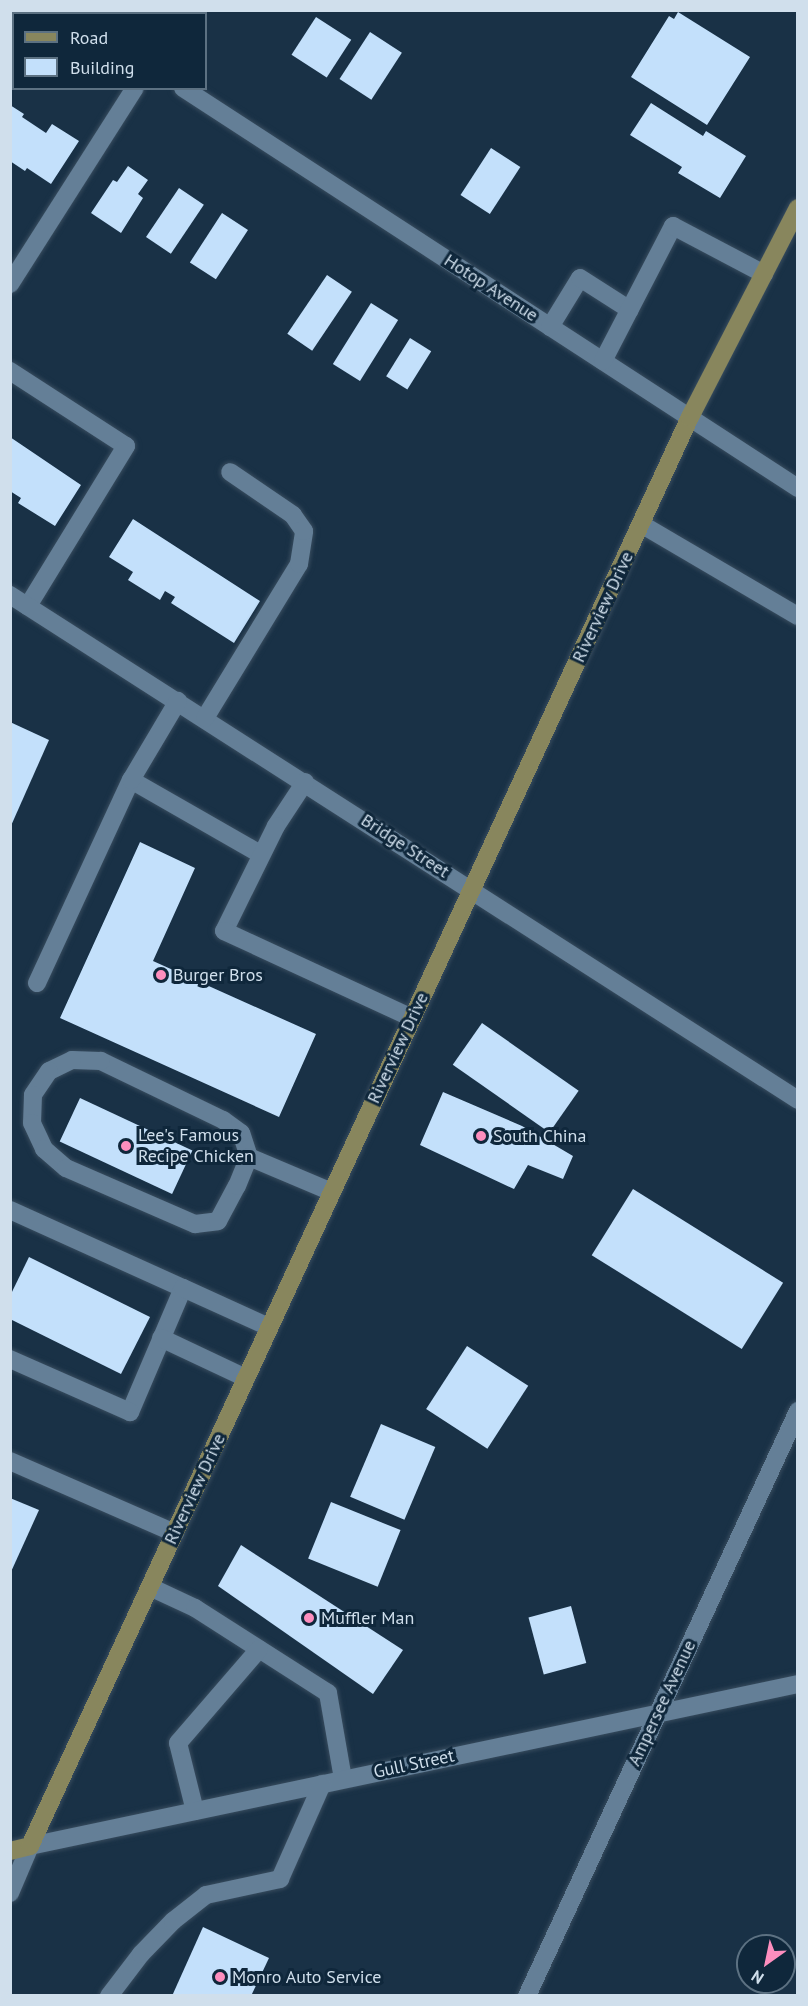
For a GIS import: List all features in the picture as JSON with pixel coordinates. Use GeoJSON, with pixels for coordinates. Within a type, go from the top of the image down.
{"type":"FeatureCollection","features":[{"type":"Feature","properties":{"kind":"main road","name":"Riverview Drive"},"geometry":{"type":"LineString","coordinates":[[30,1846],[690,417],[798,208]]}},
{"type":"Feature","properties":{"kind":"main road"},"geometry":{"type":"LineString","coordinates":[[10,1851],[30,1846]]}},
{"type":"Feature","properties":{"kind":"street"},"geometry":{"type":"LineString","coordinates":[[10,285],[134,90]]}},
{"type":"Feature","properties":{"kind":"street","name":"Hotop Avenue"},"geometry":{"type":"LineString","coordinates":[[186,90],[798,488]]}},
{"type":"Feature","properties":{"kind":"street"},"geometry":{"type":"LineString","coordinates":[[603,361],[673,226],[764,274]]}},
{"type":"Feature","properties":{"kind":"street"},"geometry":{"type":"LineString","coordinates":[[550,327],[580,278],[630,310]]}},
{"type":"Feature","properties":{"kind":"street"},"geometry":{"type":"LineString","coordinates":[[10,370],[126,446],[28,606]]}},
{"type":"Feature","properties":{"kind":"street"},"geometry":{"type":"LineString","coordinates":[[205,718],[299,564],[304,531],[293,515],[230,472]]}},
{"type":"Feature","properties":{"kind":"street"},"geometry":{"type":"LineString","coordinates":[[641,524],[798,616]]}},
{"type":"Feature","properties":{"kind":"street","name":"Bridge Street"},"geometry":{"type":"LineString","coordinates":[[10,595],[472,888],[798,1100]]}},
{"type":"Feature","properties":{"kind":"street"},"geometry":{"type":"LineString","coordinates":[[37,983],[131,780],[178,701]]}},
{"type":"Feature","properties":{"kind":"street"},"geometry":{"type":"LineString","coordinates":[[131,780],[260,854]]}},
{"type":"Feature","properties":{"kind":"street"},"geometry":{"type":"LineString","coordinates":[[305,782],[260,854],[224,931],[412,1018]]}},
{"type":"Feature","properties":{"kind":"street"},"geometry":{"type":"LineString","coordinates":[[249,1157],[237,1186],[218,1221],[195,1224],[66,1168],[44,1149],[32,1123],[33,1095],[49,1071],[72,1060],[101,1062],[223,1120],[241,1133],[249,1157],[332,1192]]}},
{"type":"Feature","properties":{"kind":"street"},"geometry":{"type":"LineString","coordinates":[[10,1210],[269,1328]]}},
{"type":"Feature","properties":{"kind":"street"},"geometry":{"type":"LineString","coordinates":[[10,1359],[130,1412],[183,1288]]}},
{"type":"Feature","properties":{"kind":"street"},"geometry":{"type":"LineString","coordinates":[[161,1338],[246,1378]]}},
{"type":"Feature","properties":{"kind":"street","name":"Ampersee Avenue"},"geometry":{"type":"LineString","coordinates":[[527,1995],[798,1411]]}},
{"type":"Feature","properties":{"kind":"street"},"geometry":{"type":"LineString","coordinates":[[10,1461],[175,1533]]}},
{"type":"Feature","properties":{"kind":"street"},"geometry":{"type":"LineString","coordinates":[[150,1587],[195,1608],[328,1693],[343,1779]]}},
{"type":"Feature","properties":{"kind":"street"},"geometry":{"type":"LineString","coordinates":[[195,1811],[178,1743],[260,1649]]}},
{"type":"Feature","properties":{"kind":"street","name":"Gull Street"},"geometry":{"type":"LineString","coordinates":[[30,1846],[798,1684]]}},
{"type":"Feature","properties":{"kind":"street"},"geometry":{"type":"LineString","coordinates":[[109,1995],[141,1954],[172,1921],[206,1895],[280,1879],[322,1784]]}},
{"type":"Feature","properties":{"kind":"street","name":"Riverview Drive"},"geometry":{"type":"LineString","coordinates":[[10,1893],[30,1846]]}},
{"type":"Feature","properties":{"kind":"building"},"geometry":{"type":"Polygon","coordinates":[[[678,12],[750,57],[707,125],[631,77],[669,16],[674,19],[678,12]]]}},
{"type":"Feature","properties":{"kind":"building"},"geometry":{"type":"Polygon","coordinates":[[[316,17],[351,40],[327,78],[291,55],[316,17]]]}},
{"type":"Feature","properties":{"kind":"building"},"geometry":{"type":"Polygon","coordinates":[[[370,32],[402,53],[371,100],[340,79],[370,32]]]}},
{"type":"Feature","properties":{"kind":"building"},"geometry":{"type":"Polygon","coordinates":[[[651,103],[703,136],[706,131],[746,156],[720,198],[678,173],[682,167],[630,135],[651,103]]]}},
{"type":"Feature","properties":{"kind":"building"},"geometry":{"type":"Polygon","coordinates":[[[10,105],[24,114],[22,117],[46,133],[52,124],[79,141],[51,184],[27,168],[25,171],[10,161],[10,105]]]}},
{"type":"Feature","properties":{"kind":"building"},"geometry":{"type":"Polygon","coordinates":[[[491,148],[520,167],[490,214],[461,195],[491,148]]]}},
{"type":"Feature","properties":{"kind":"building"},"geometry":{"type":"Polygon","coordinates":[[[128,166],[148,180],[138,194],[143,198],[121,233],[91,213],[113,180],[117,182],[128,166]]]}},
{"type":"Feature","properties":{"kind":"building"},"geometry":{"type":"Polygon","coordinates":[[[179,188],[204,205],[171,254],[146,237],[179,188]]]}},
{"type":"Feature","properties":{"kind":"building"},"geometry":{"type":"Polygon","coordinates":[[[222,213],[248,230],[216,279],[190,262],[222,213]]]}},
{"type":"Feature","properties":{"kind":"building"},"geometry":{"type":"Polygon","coordinates":[[[327,275],[352,292],[312,351],[287,334],[327,275]]]}},
{"type":"Feature","properties":{"kind":"building"},"geometry":{"type":"Polygon","coordinates":[[[371,303],[398,320],[360,381],[333,364],[371,303]]]}},
{"type":"Feature","properties":{"kind":"building"},"geometry":{"type":"Polygon","coordinates":[[[410,338],[431,351],[407,389],[386,376],[410,338]]]}},
{"type":"Feature","properties":{"kind":"building"},"geometry":{"type":"Polygon","coordinates":[[[10,437],[81,485],[55,526],[18,503],[21,498],[10,491],[10,437]]]}},
{"type":"Feature","properties":{"kind":"building"},"geometry":{"type":"Polygon","coordinates":[[[133,519],[260,601],[234,643],[171,603],[175,597],[165,591],[160,600],[128,580],[133,572],[109,557],[133,519]]]}},
{"type":"Feature","properties":{"kind":"building"},"geometry":{"type":"Polygon","coordinates":[[[10,722],[49,740],[10,828],[10,722]]]}},
{"type":"Feature","properties":{"kind":"building"},"geometry":{"type":"Polygon","coordinates":[[[140,842],[195,868],[153,961],[316,1034],[279,1117],[60,1018],[140,842]]]}},
{"type":"Feature","properties":{"kind":"building"},"geometry":{"type":"Polygon","coordinates":[[[482,1023],[579,1091],[549,1132],[453,1065],[482,1023]]]}},
{"type":"Feature","properties":{"kind":"building","name":"South China"},"geometry":{"type":"Polygon","coordinates":[[[443,1092],[522,1126],[573,1156],[563,1179],[528,1165],[514,1189],[420,1145],[443,1092]]]}},
{"type":"Feature","properties":{"kind":"building","name":"Lee's Famous Recipe Chicken"},"geometry":{"type":"Polygon","coordinates":[[[80,1098],[192,1150],[172,1194],[60,1142],[80,1098]]]}},
{"type":"Feature","properties":{"kind":"building"},"geometry":{"type":"Polygon","coordinates":[[[633,1189],[783,1283],[742,1349],[592,1255],[633,1189]]]}},
{"type":"Feature","properties":{"kind":"building"},"geometry":{"type":"Polygon","coordinates":[[[29,1257],[150,1317],[121,1374],[10,1319],[10,1296],[29,1257]]]}},
{"type":"Feature","properties":{"kind":"building"},"geometry":{"type":"Polygon","coordinates":[[[467,1346],[528,1386],[487,1449],[426,1409],[467,1346]]]}},
{"type":"Feature","properties":{"kind":"building"},"geometry":{"type":"Polygon","coordinates":[[[381,1424],[435,1447],[404,1520],[350,1497],[381,1424]]]}},
{"type":"Feature","properties":{"kind":"building"},"geometry":{"type":"Polygon","coordinates":[[[10,1498],[39,1510],[10,1574],[10,1498]]]}},
{"type":"Feature","properties":{"kind":"building"},"geometry":{"type":"Polygon","coordinates":[[[331,1502],[401,1530],[378,1587],[308,1559],[331,1502]]]}},
{"type":"Feature","properties":{"kind":"building","name":"Muffler Man"},"geometry":{"type":"Polygon","coordinates":[[[241,1545],[403,1650],[373,1694],[218,1586],[241,1545]]]}},
{"type":"Feature","properties":{"kind":"building"},"geometry":{"type":"Polygon","coordinates":[[[571,1606],[586,1663],[544,1674],[528,1617],[571,1606]]]}},
{"type":"Feature","properties":{"kind":"building","name":"Monro Auto Service"},"geometry":{"type":"Polygon","coordinates":[[[203,1927],[269,1958],[251,1996],[172,1996],[203,1927]]]}},
{"type":"Feature","properties":{"kind":"place","name":"Burger Bros"},"geometry":{"type":"Point","coordinates":[161,975]}},
{"type":"Feature","properties":{"kind":"place","name":"South China"},"geometry":{"type":"Point","coordinates":[481,1136]}},
{"type":"Feature","properties":{"kind":"place","name":"Lee's Famous Recipe Chicken"},"geometry":{"type":"Point","coordinates":[126,1146]}},
{"type":"Feature","properties":{"kind":"place","name":"Muffler Man"},"geometry":{"type":"Point","coordinates":[309,1618]}},
{"type":"Feature","properties":{"kind":"place","name":"Monro Auto Service"},"geometry":{"type":"Point","coordinates":[220,1977]}}]}
